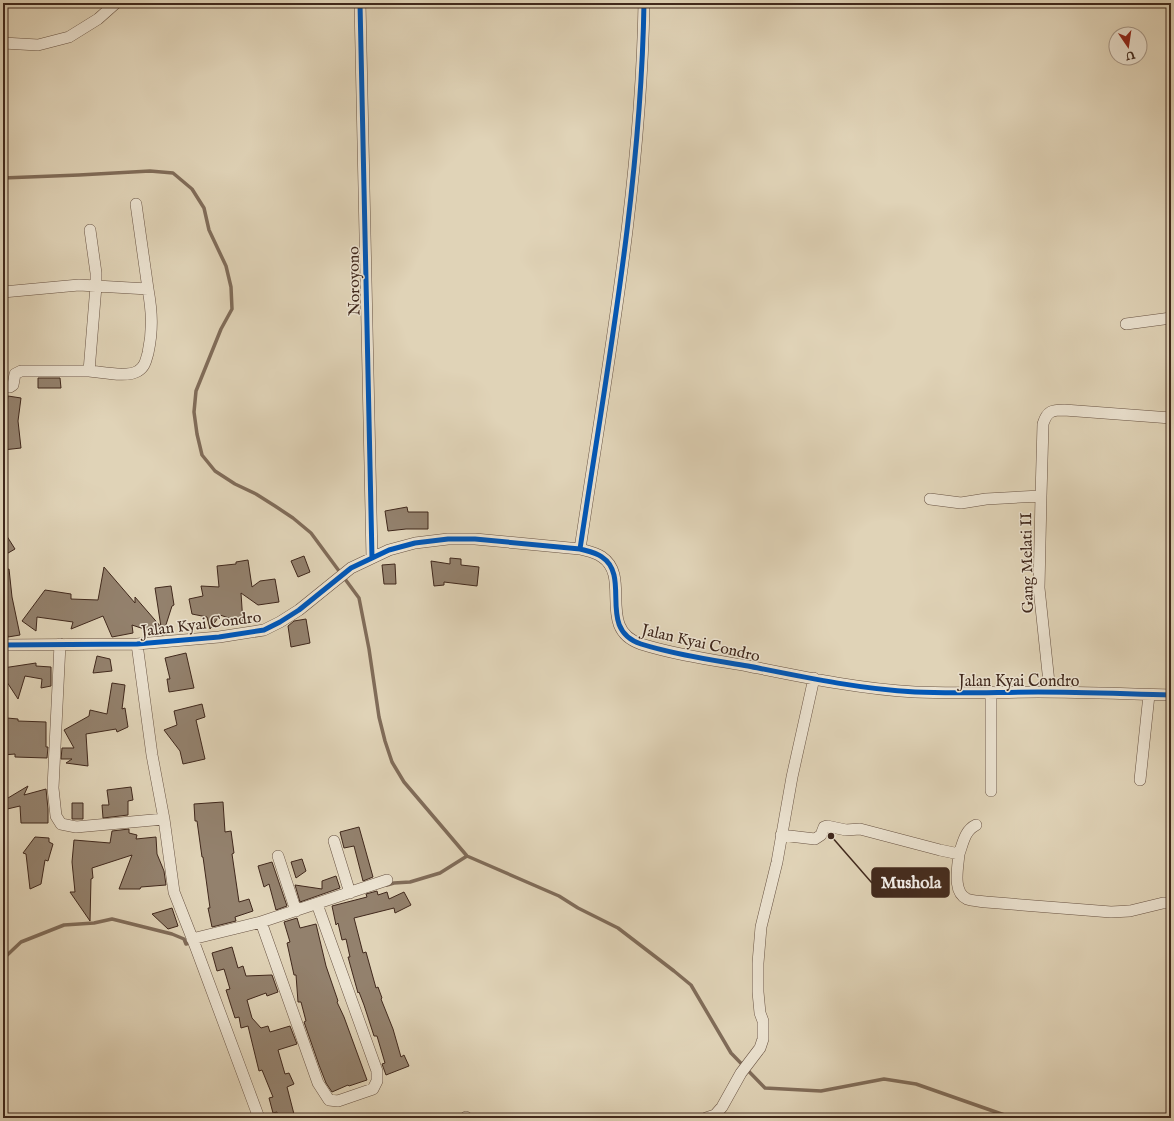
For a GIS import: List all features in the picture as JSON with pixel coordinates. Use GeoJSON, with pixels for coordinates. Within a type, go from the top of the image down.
{"type":"FeatureCollection","features":[{"type":"Feature","properties":{"kind":"street"},"geometry":{"type":"LineString","coordinates":[[3,43],[38,45],[69,37],[98,19],[116,3]]}},
{"type":"Feature","properties":{"kind":"street","name":"Noroyono"},"geometry":{"type":"LineString","coordinates":[[360,3],[372,558]]}},
{"type":"Feature","properties":{"kind":"street"},"geometry":{"type":"LineString","coordinates":[[580,549],[621,282],[639,114],[643,58],[644,3]]}},
{"type":"Feature","properties":{"kind":"street"},"geometry":{"type":"LineString","coordinates":[[3,387],[10,387],[13,385],[15,374],[21,371],[89,371],[128,374],[142,368],[146,361],[152,333],[148,289],[136,204]]}},
{"type":"Feature","properties":{"kind":"street"},"geometry":{"type":"LineString","coordinates":[[89,371],[96,286],[96,273],[90,230]]}},
{"type":"Feature","properties":{"kind":"street"},"geometry":{"type":"LineString","coordinates":[[3,292],[73,285],[148,289]]}},
{"type":"Feature","properties":{"kind":"street"},"geometry":{"type":"LineString","coordinates":[[1126,324],[1171,318]]}},
{"type":"Feature","properties":{"kind":"street"},"geometry":{"type":"LineString","coordinates":[[1041,496],[1043,424],[1045,417],[1049,412],[1064,410],[1171,418]]}},
{"type":"Feature","properties":{"kind":"street","name":"Gang Melati II"},"geometry":{"type":"LineString","coordinates":[[930,499],[961,503],[986,498],[1041,496],[1039,588],[1050,692]]}},
{"type":"Feature","properties":{"kind":"street","name":"Jalan Kyai Condro"},"geometry":{"type":"LineString","coordinates":[[3,645],[137,644],[219,637],[264,630],[299,610],[351,568],[389,550],[416,543],[448,539],[475,539],[580,549],[590,551],[602,557],[609,566],[615,583],[616,606],[619,625],[622,631],[629,638],[641,644],[697,657],[852,685],[917,692],[1050,692],[1171,695]]}},
{"type":"Feature","properties":{"kind":"street"},"geometry":{"type":"LineString","coordinates":[[60,644],[53,788],[56,816],[61,824],[76,827],[164,819]]}},
{"type":"Feature","properties":{"kind":"street"},"geometry":{"type":"LineString","coordinates":[[137,644],[152,756],[164,819],[174,892],[259,1118]]}},
{"type":"Feature","properties":{"kind":"street"},"geometry":{"type":"LineString","coordinates":[[706,1118],[715,1114],[722,1107],[741,1073],[760,1048],[763,1039],[763,1021],[760,1013],[758,992],[758,963],[761,927],[777,862],[792,777],[814,678]]}},
{"type":"Feature","properties":{"kind":"street"},"geometry":{"type":"LineString","coordinates":[[991,692],[991,791]]}},
{"type":"Feature","properties":{"kind":"street"},"geometry":{"type":"LineString","coordinates":[[1140,780],[1149,695]]}},
{"type":"Feature","properties":{"kind":"street"},"geometry":{"type":"LineString","coordinates":[[976,825],[970,827],[967,832],[959,854],[958,886],[960,892],[967,899],[986,902],[1112,912],[1130,911],[1163,903],[1171,903]]}},
{"type":"Feature","properties":{"kind":"street"},"geometry":{"type":"LineString","coordinates":[[781,835],[815,839],[821,835],[824,827],[827,826],[846,830],[860,829],[959,854]]}},
{"type":"Feature","properties":{"kind":"street"},"geometry":{"type":"LineString","coordinates":[[334,841],[350,893]]}},
{"type":"Feature","properties":{"kind":"street"},"geometry":{"type":"LineString","coordinates":[[278,856],[296,911]]}},
{"type":"Feature","properties":{"kind":"street"},"geometry":{"type":"LineString","coordinates":[[194,942],[262,927],[296,911],[317,907],[387,880]]}},
{"type":"Feature","properties":{"kind":"street"},"geometry":{"type":"LineString","coordinates":[[262,927],[318,1083],[327,1098],[332,1101],[338,1101],[373,1089],[377,1081],[377,1071],[317,907]]}},
{"type":"Feature","properties":{"kind":"building"},"geometry":{"type":"Polygon","coordinates":[[[38,378],[60,378],[61,388],[38,388],[38,378]]]}},
{"type":"Feature","properties":{"kind":"building"},"geometry":{"type":"Polygon","coordinates":[[[8,396],[21,398],[18,421],[21,448],[3,450],[3,429],[8,396]]]}},
{"type":"Feature","properties":{"kind":"building"},"geometry":{"type":"Polygon","coordinates":[[[407,507],[408,512],[428,512],[428,529],[388,531],[385,511],[407,507]]]}},
{"type":"Feature","properties":{"kind":"building"},"geometry":{"type":"Polygon","coordinates":[[[3,530],[15,549],[3,556],[3,530]]]}},
{"type":"Feature","properties":{"kind":"building"},"geometry":{"type":"Polygon","coordinates":[[[304,556],[310,572],[298,577],[291,561],[304,556]]]}},
{"type":"Feature","properties":{"kind":"building"},"geometry":{"type":"Polygon","coordinates":[[[450,558],[461,559],[461,565],[479,567],[477,586],[444,582],[444,585],[434,586],[431,561],[450,564],[450,558]]]}},
{"type":"Feature","properties":{"kind":"building"},"geometry":{"type":"Polygon","coordinates":[[[248,560],[252,587],[260,581],[275,579],[279,602],[258,605],[241,593],[243,623],[220,615],[210,629],[207,617],[192,614],[189,599],[203,596],[201,586],[219,587],[217,566],[236,564],[236,562],[248,560]]]}},
{"type":"Feature","properties":{"kind":"building"},"geometry":{"type":"Polygon","coordinates":[[[395,564],[396,584],[384,584],[382,565],[395,564]]]}},
{"type":"Feature","properties":{"kind":"building"},"geometry":{"type":"Polygon","coordinates":[[[104,567],[135,603],[135,597],[161,627],[155,588],[171,586],[174,605],[172,606],[164,631],[167,634],[162,635],[132,625],[133,633],[112,637],[103,616],[71,629],[73,622],[37,617],[36,631],[22,621],[45,590],[71,594],[71,599],[98,600],[104,567]]]}},
{"type":"Feature","properties":{"kind":"building"},"geometry":{"type":"Polygon","coordinates":[[[9,569],[12,597],[20,635],[8,637],[3,612],[3,570],[9,569]]]}},
{"type":"Feature","properties":{"kind":"building"},"geometry":{"type":"Polygon","coordinates":[[[306,619],[310,643],[291,647],[288,626],[294,621],[306,619]]]}},
{"type":"Feature","properties":{"kind":"building"},"geometry":{"type":"Polygon","coordinates":[[[186,653],[194,688],[169,692],[167,679],[170,679],[165,658],[186,653]]]}},
{"type":"Feature","properties":{"kind":"building"},"geometry":{"type":"Polygon","coordinates":[[[97,656],[110,659],[112,671],[93,673],[97,656]]]}},
{"type":"Feature","properties":{"kind":"building"},"geometry":{"type":"Polygon","coordinates":[[[36,663],[36,666],[51,667],[51,686],[41,688],[42,679],[25,676],[18,699],[3,676],[3,668],[36,663]]]}},
{"type":"Feature","properties":{"kind":"building"},"geometry":{"type":"Polygon","coordinates":[[[112,683],[125,685],[122,709],[125,708],[128,727],[117,732],[116,729],[86,734],[88,766],[66,763],[72,759],[61,759],[62,748],[74,748],[64,730],[89,716],[90,710],[107,714],[112,683]]]}},
{"type":"Feature","properties":{"kind":"building"},"geometry":{"type":"Polygon","coordinates":[[[202,704],[205,717],[196,720],[205,759],[183,764],[180,751],[164,730],[177,725],[174,711],[202,704]]]}},
{"type":"Feature","properties":{"kind":"building"},"geometry":{"type":"Polygon","coordinates":[[[7,718],[18,719],[18,721],[46,722],[46,747],[48,747],[47,758],[15,757],[15,754],[3,755],[3,736],[7,718]]]}},
{"type":"Feature","properties":{"kind":"building"},"geometry":{"type":"Polygon","coordinates":[[[28,786],[24,795],[46,789],[48,823],[21,823],[20,806],[3,810],[3,801],[28,786]]]}},
{"type":"Feature","properties":{"kind":"building"},"geometry":{"type":"Polygon","coordinates":[[[131,787],[133,800],[128,801],[128,815],[103,818],[102,805],[109,805],[107,790],[131,787]]]}},
{"type":"Feature","properties":{"kind":"building"},"geometry":{"type":"Polygon","coordinates":[[[223,802],[225,832],[231,831],[234,853],[232,854],[239,902],[249,899],[253,911],[235,917],[236,921],[212,927],[208,908],[210,908],[203,857],[197,821],[195,821],[194,804],[223,802]]]}},
{"type":"Feature","properties":{"kind":"building"},"geometry":{"type":"Polygon","coordinates":[[[72,803],[83,803],[83,819],[72,819],[72,803]]]}},
{"type":"Feature","properties":{"kind":"building"},"geometry":{"type":"Polygon","coordinates":[[[359,827],[373,877],[363,881],[354,846],[344,848],[340,832],[359,827]]]}},
{"type":"Feature","properties":{"kind":"building"},"geometry":{"type":"Polygon","coordinates":[[[129,829],[129,833],[137,835],[136,839],[156,837],[157,854],[164,871],[166,885],[141,887],[140,889],[119,889],[132,855],[92,868],[93,878],[91,879],[90,921],[70,892],[75,892],[72,862],[74,840],[110,843],[112,831],[129,829]]]}},
{"type":"Feature","properties":{"kind":"building"},"geometry":{"type":"Polygon","coordinates":[[[35,837],[49,838],[49,842],[53,844],[48,861],[45,860],[41,884],[30,889],[26,854],[23,853],[35,837]]]}},
{"type":"Feature","properties":{"kind":"building"},"geometry":{"type":"Polygon","coordinates":[[[302,859],[306,871],[296,878],[291,862],[302,859]]]}},
{"type":"Feature","properties":{"kind":"building"},"geometry":{"type":"Polygon","coordinates":[[[272,862],[287,906],[276,910],[269,884],[264,887],[258,866],[272,862]]]}},
{"type":"Feature","properties":{"kind":"building"},"geometry":{"type":"Polygon","coordinates":[[[336,876],[340,888],[300,902],[295,885],[322,889],[322,881],[336,876]]]}},
{"type":"Feature","properties":{"kind":"building"},"geometry":{"type":"Polygon","coordinates":[[[377,891],[378,895],[387,892],[389,899],[404,892],[411,905],[395,913],[394,908],[354,918],[363,953],[366,952],[376,988],[378,987],[401,1057],[404,1055],[409,1066],[386,1075],[382,1064],[385,1063],[377,1036],[374,1036],[364,1005],[359,992],[358,993],[348,957],[350,957],[346,939],[342,940],[338,923],[336,925],[332,906],[367,897],[366,894],[377,891]]]}},
{"type":"Feature","properties":{"kind":"building"},"geometry":{"type":"Polygon","coordinates":[[[172,908],[178,926],[168,929],[152,914],[172,908]]]}},
{"type":"Feature","properties":{"kind":"building"},"geometry":{"type":"Polygon","coordinates":[[[297,918],[300,928],[316,924],[326,966],[338,1001],[337,1002],[367,1080],[349,1086],[348,1085],[332,1092],[326,1083],[304,1022],[306,1021],[301,1002],[298,1002],[296,975],[294,975],[287,943],[290,942],[284,922],[297,918]]]}},
{"type":"Feature","properties":{"kind":"building"},"geometry":{"type":"Polygon","coordinates":[[[232,947],[238,968],[243,966],[246,976],[272,975],[278,992],[267,996],[266,993],[247,1000],[252,1018],[261,1028],[268,1026],[270,1032],[290,1026],[297,1044],[278,1050],[285,1074],[289,1073],[294,1084],[287,1087],[295,1118],[278,1118],[277,1112],[273,1113],[269,1098],[273,1097],[262,1070],[259,1071],[248,1026],[241,1028],[239,1017],[235,1018],[226,990],[230,989],[224,969],[217,971],[212,953],[232,947]]]}},
{"type":"Feature","properties":{"kind":"waterway"},"geometry":{"type":"LineString","coordinates":[[3,178],[150,171],[173,173],[192,189],[204,208],[209,230],[226,266],[231,287],[232,309],[221,329],[196,391],[194,412],[202,455],[215,471],[275,506],[293,518],[311,533],[359,598],[369,649],[379,717],[392,762],[404,782],[467,856],[559,896],[578,908],[618,928],[674,971],[691,985],[731,1053],[765,1088],[821,1091],[884,1079],[916,1084],[1013,1118]]}},
{"type":"Feature","properties":{"kind":"waterway"},"geometry":{"type":"LineString","coordinates":[[387,885],[410,882],[440,873],[467,856]]}},
{"type":"Feature","properties":{"kind":"waterway"},"geometry":{"type":"LineString","coordinates":[[3,959],[21,942],[64,925],[94,923],[112,919],[172,934],[184,939],[186,944],[192,942]]}},
{"type":"Feature","properties":{"kind":"cycle path"},"geometry":{"type":"LineString","coordinates":[[360,3],[372,558]]}},
{"type":"Feature","properties":{"kind":"cycle path"},"geometry":{"type":"LineString","coordinates":[[580,549],[630,209],[637,140],[644,3]]}},
{"type":"Feature","properties":{"kind":"cycle path"},"geometry":{"type":"LineString","coordinates":[[3,645],[137,644],[219,637],[264,630],[299,610],[351,568],[389,550],[415,543],[448,539],[475,539],[580,549],[599,555],[610,566],[614,577],[617,615],[620,627],[628,637],[641,644],[694,657],[831,682],[915,692],[1055,692],[1171,695]]}},
{"type":"Feature","properties":{"kind":"place","name":"Mushola"},"geometry":{"type":"Point","coordinates":[831,836]}}]}
